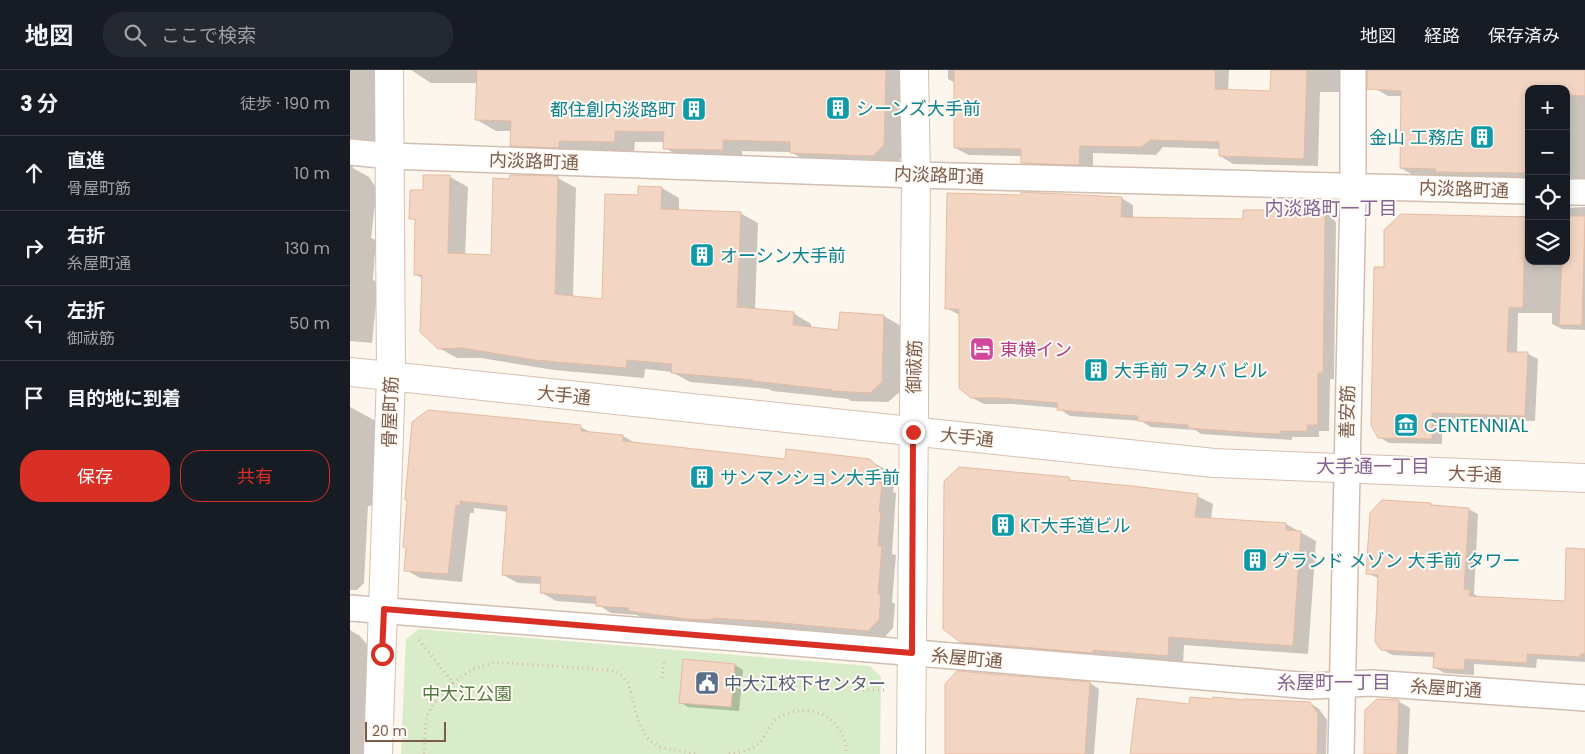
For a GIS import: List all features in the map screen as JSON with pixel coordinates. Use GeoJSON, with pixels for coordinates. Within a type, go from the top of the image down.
{"type":"FeatureCollection","features":[{"type":"Feature","properties":{"kind":"street","name":"骨屋町筋"},"geometry":{"type":"LineString","coordinates":[[378,754],[391,376],[389,70]]}},
{"type":"Feature","properties":{"kind":"street","name":"御祓筋"},"geometry":{"type":"LineString","coordinates":[[911,754],[916,174],[914,70]]}},
{"type":"Feature","properties":{"kind":"street","name":"善安筋"},"geometry":{"type":"LineString","coordinates":[[1341,754],[1353,185],[1353,70]]}},
{"type":"Feature","properties":{"kind":"street","name":"内淡路町通"},"geometry":{"type":"LineString","coordinates":[[350,152],[390,156],[916,174],[1525,191]]}},
{"type":"Feature","properties":{"kind":"street"},"geometry":{"type":"LineString","coordinates":[[1570,192],[1585,192]]}},
{"type":"Feature","properties":{"kind":"street","name":"大手通"},"geometry":{"type":"LineString","coordinates":[[350,372],[1214,463],[1585,478]]}},
{"type":"Feature","properties":{"kind":"street","name":"糸屋町通"},"geometry":{"type":"LineString","coordinates":[[350,608],[384,609],[1312,686],[1371,683],[1585,698]]}},
{"type":"Feature","properties":{"kind":"path"},"geometry":{"type":"LineString","coordinates":[[413,633],[454,683]]}},
{"type":"Feature","properties":{"kind":"path"},"geometry":{"type":"LineString","coordinates":[[662,678],[664,658]]}},
{"type":"Feature","properties":{"kind":"path"},"geometry":{"type":"LineString","coordinates":[[424,754],[426,717],[437,698],[473,669],[494,662],[609,670],[619,673],[628,682],[638,720],[647,738],[660,747],[695,754]]}},
{"type":"Feature","properties":{"kind":"path"},"geometry":{"type":"LineString","coordinates":[[863,690],[887,690]]}},
{"type":"Feature","properties":{"kind":"path"},"geometry":{"type":"LineString","coordinates":[[729,754],[736,754],[755,746],[761,741],[774,720],[789,712],[801,710],[815,711],[828,716],[845,739],[846,754]]}},
{"type":"Feature","properties":{"kind":"green space","name":"中大江公園"},"geometry":{"type":"Polygon","coordinates":[[[419,629],[870,666],[881,677],[880,754],[401,754],[406,639],[419,629]]]}},
{"type":"Feature","properties":{"kind":"building"},"geometry":{"type":"Polygon","coordinates":[[[477,70],[886,70],[884,145],[873,156],[790,153],[790,142],[723,140],[723,150],[663,149],[664,132],[615,131],[615,142],[561,141],[559,142],[559,148],[510,146],[511,121],[475,120],[477,70]]]}},
{"type":"Feature","properties":{"kind":"building"},"geometry":{"type":"Polygon","coordinates":[[[954,70],[1215,70],[1215,89],[1270,91],[1271,70],[1307,70],[1304,159],[1219,156],[1219,142],[1150,140],[1142,147],[1080,146],[1079,165],[1021,163],[1021,149],[954,148],[954,70]]]}},
{"type":"Feature","properties":{"kind":"building"},"geometry":{"type":"Polygon","coordinates":[[[1367,70],[1585,70],[1585,96],[1570,95],[1570,85],[1525,85],[1525,173],[1436,172],[1436,169],[1400,168],[1401,91],[1367,89],[1367,70]]]}},
{"type":"Feature","properties":{"kind":"building"},"geometry":{"type":"Polygon","coordinates":[[[423,175],[450,175],[448,253],[491,255],[493,178],[509,179],[510,175],[558,176],[555,294],[602,299],[605,194],[638,195],[638,186],[662,187],[661,209],[741,212],[737,307],[794,312],[793,325],[838,330],[840,312],[884,315],[882,382],[870,393],[832,391],[753,380],[671,373],[672,364],[627,360],[626,368],[535,360],[462,348],[438,349],[420,332],[422,275],[414,275],[415,219],[409,219],[410,190],[423,190],[423,175]]]}},
{"type":"Feature","properties":{"kind":"building"},"geometry":{"type":"Polygon","coordinates":[[[1021,192],[1122,197],[1121,217],[1243,219],[1243,210],[1272,210],[1272,201],[1312,202],[1325,215],[1323,373],[1318,373],[1318,425],[1307,425],[1307,431],[1280,431],[1280,434],[1188,428],[1188,425],[1138,421],[1138,416],[1057,410],[1058,403],[999,398],[971,398],[959,388],[959,309],[945,309],[947,193],[1021,195],[1021,192]]]}},
{"type":"Feature","properties":{"kind":"building"},"geometry":{"type":"Polygon","coordinates":[[[1401,214],[1525,217],[1523,308],[1509,307],[1507,352],[1528,352],[1525,416],[1432,413],[1432,439],[1378,438],[1371,425],[1374,267],[1384,267],[1384,230],[1401,214]]]}},
{"type":"Feature","properties":{"kind":"building"},"geometry":{"type":"Polygon","coordinates":[[[1570,216],[1585,216],[1582,325],[1559,325],[1562,265],[1570,265],[1570,216]]]}},
{"type":"Feature","properties":{"kind":"building"},"geometry":{"type":"Polygon","coordinates":[[[428,410],[581,425],[581,431],[623,435],[623,441],[785,459],[786,449],[870,459],[881,470],[879,483],[882,484],[878,546],[882,546],[878,594],[881,595],[879,620],[868,631],[760,621],[713,618],[713,620],[687,619],[628,611],[629,608],[596,606],[596,597],[540,593],[541,577],[502,575],[507,506],[460,501],[460,506],[456,505],[448,574],[404,571],[406,548],[403,547],[407,500],[405,500],[412,422],[428,410]]]}},
{"type":"Feature","properties":{"kind":"building"},"geometry":{"type":"Polygon","coordinates":[[[959,467],[1069,477],[1069,480],[1198,494],[1195,517],[1286,523],[1286,530],[1301,531],[1293,646],[1169,637],[1168,656],[1093,650],[1093,653],[960,642],[943,629],[944,481],[959,467]]]}},
{"type":"Feature","properties":{"kind":"building"},"geometry":{"type":"Polygon","coordinates":[[[1382,500],[1469,508],[1464,589],[1470,590],[1469,596],[1565,601],[1566,548],[1585,549],[1585,654],[1580,654],[1580,657],[1527,654],[1527,663],[1465,659],[1464,670],[1433,668],[1434,653],[1381,650],[1375,642],[1378,575],[1366,574],[1370,513],[1382,500]]]}},
{"type":"Feature","properties":{"kind":"building","name":"中大江校下センター"},"geometry":{"type":"Polygon","coordinates":[[[683,659],[735,664],[731,707],[679,703],[683,659]]]}},
{"type":"Feature","properties":{"kind":"building"},"geometry":{"type":"Polygon","coordinates":[[[957,671],[1090,682],[1085,754],[945,754],[945,684],[957,671]]]}},
{"type":"Feature","properties":{"kind":"building"},"geometry":{"type":"Polygon","coordinates":[[[1190,697],[1310,702],[1318,714],[1317,754],[1130,754],[1137,698],[1189,704],[1190,697]]]}},
{"type":"Feature","properties":{"kind":"building"},"geometry":{"type":"Polygon","coordinates":[[[1377,699],[1399,700],[1397,754],[1364,754],[1365,710],[1377,699]]]}},
{"type":"Feature","properties":{"kind":"place","name":"シーンズ大手前"},"geometry":{"type":"Point","coordinates":[838,108]}},
{"type":"Feature","properties":{"kind":"place","name":"都住創内淡路町"},"geometry":{"type":"Point","coordinates":[694,109]}},
{"type":"Feature","properties":{"kind":"place","name":"金山 工務店"},"geometry":{"type":"Point","coordinates":[1482,137]}},
{"type":"Feature","properties":{"kind":"place","name":"オーシン大手前"},"geometry":{"type":"Point","coordinates":[702,255]}},
{"type":"Feature","properties":{"kind":"place","name":"東横イン"},"geometry":{"type":"Point","coordinates":[982,349]}},
{"type":"Feature","properties":{"kind":"place","name":"大手前 フタバ ビル"},"geometry":{"type":"Point","coordinates":[1096,370]}},
{"type":"Feature","properties":{"kind":"place","name":"CENTENNIAL"},"geometry":{"type":"Point","coordinates":[1406,425]}},
{"type":"Feature","properties":{"kind":"place","name":"サンマンション大手前"},"geometry":{"type":"Point","coordinates":[702,477]}},
{"type":"Feature","properties":{"kind":"place","name":"KT大手道ビル"},"geometry":{"type":"Point","coordinates":[1003,525]}},
{"type":"Feature","properties":{"kind":"place","name":"グランド メゾン 大手前 タワー"},"geometry":{"type":"Point","coordinates":[1255,560]}},
{"type":"Feature","properties":{"kind":"place","name":"中大江校下センター"},"geometry":{"type":"Point","coordinates":[707,683]}},
{"type":"Feature","properties":{"kind":"district","name":"内淡路町一丁目"},"geometry":{"type":"Point","coordinates":[1331,208]}},
{"type":"Feature","properties":{"kind":"district","name":"大手通一丁目"},"geometry":{"type":"Point","coordinates":[1373,466]}},
{"type":"Feature","properties":{"kind":"district","name":"糸屋町一丁目"},"geometry":{"type":"Point","coordinates":[1334,682]}},
{"type":"Feature","properties":{"kind":"route"},"geometry":{"type":"LineString","coordinates":[[382,654],[384,609],[912,653],[913,432]]}}]}
